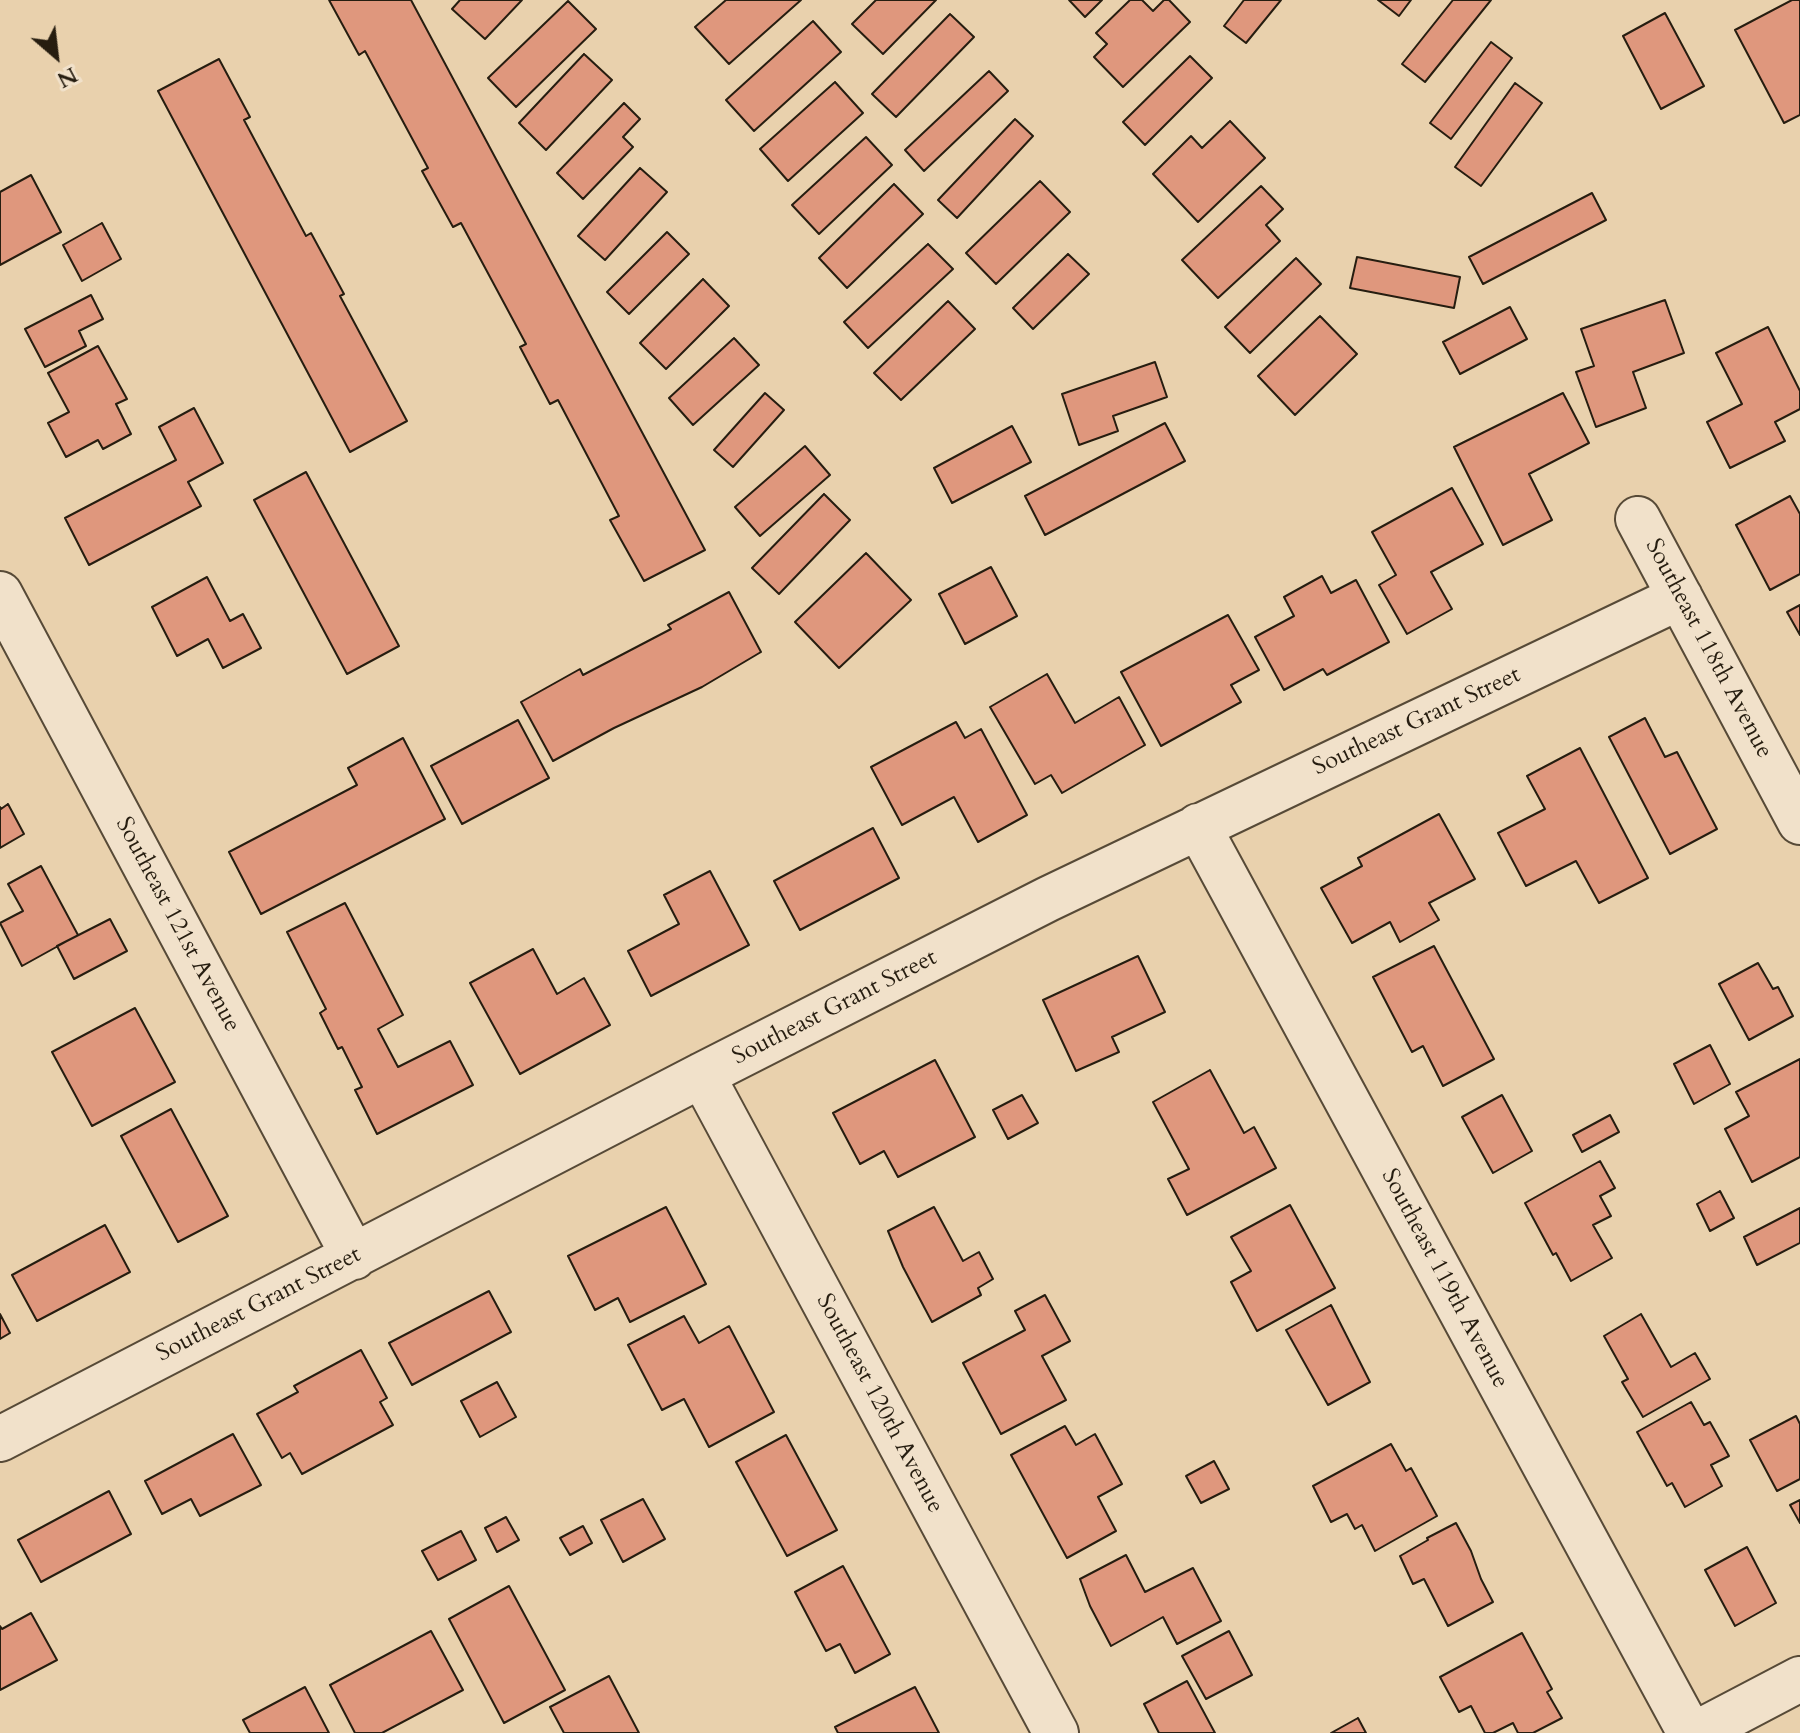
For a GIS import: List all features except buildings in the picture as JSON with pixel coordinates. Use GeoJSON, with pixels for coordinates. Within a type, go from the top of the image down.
{"type":"FeatureCollection","features":[{"type":"Feature","properties":{"kind":"street","name":"Southeast 118th Avenue"},"geometry":{"type":"LineString","coordinates":[[1638,519],[1800,822]]}},
{"type":"Feature","properties":{"kind":"street","name":"Southeast 121st Avenue"},"geometry":{"type":"LineString","coordinates":[[0,594],[354,1257]]}},
{"type":"Feature","properties":{"kind":"street","name":"Southeast Grant Street"},"geometry":{"type":"LineString","coordinates":[[0,1439],[1034,906],[1680,597]]}},
{"type":"Feature","properties":{"kind":"street","name":"Southeast 119th Avenue"},"geometry":{"type":"LineString","coordinates":[[1198,826],[1690,1733]]}},
{"type":"Feature","properties":{"kind":"street","name":"Southeast 120th Avenue"},"geometry":{"type":"LineString","coordinates":[[702,1075],[1056,1733]]}},
{"type":"Feature","properties":{"kind":"street"},"geometry":{"type":"LineString","coordinates":[[1697,1733],[1800,1679]]}}]}
